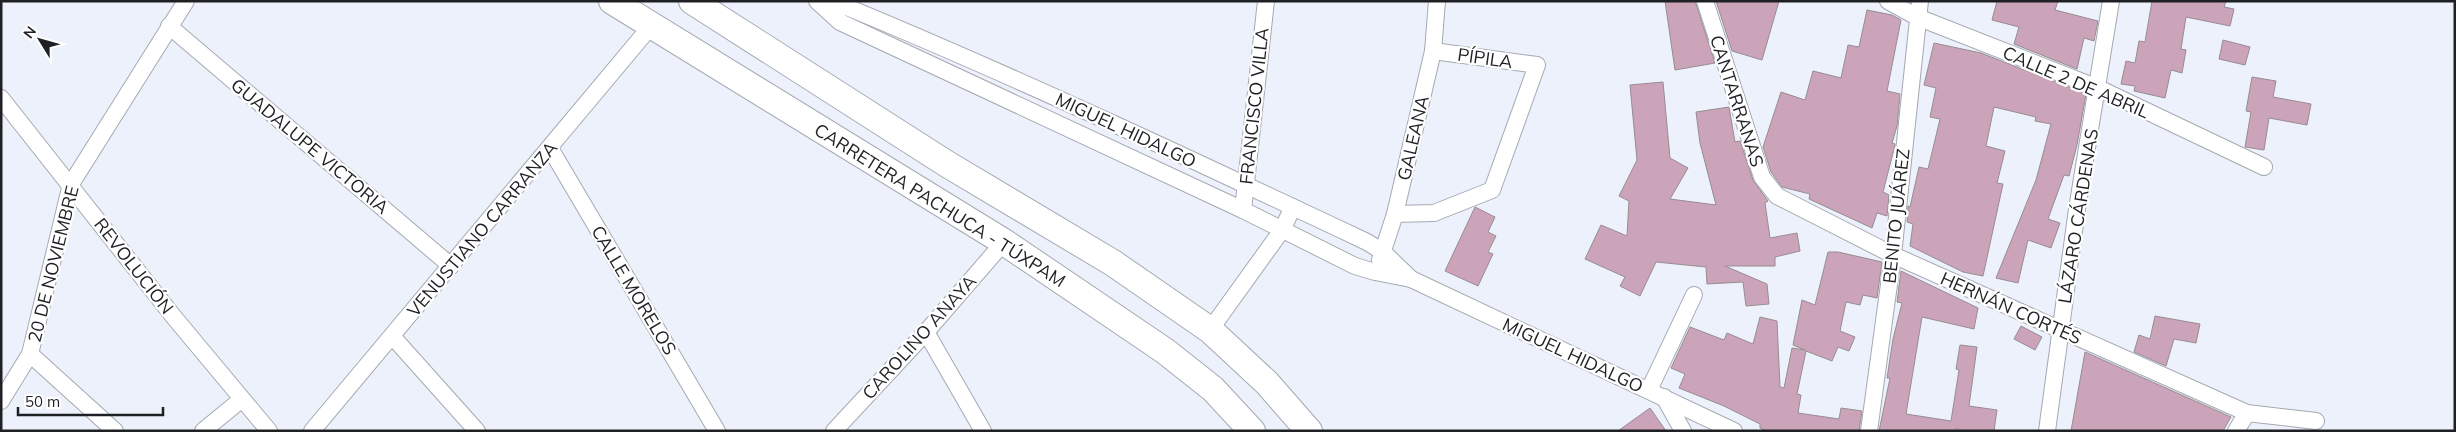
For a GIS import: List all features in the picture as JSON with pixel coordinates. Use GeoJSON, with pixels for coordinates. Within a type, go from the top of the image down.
{"type":"FeatureCollection","features":[{"type":"Feature","properties":{"kind":"main road","name":"CARRETERA PACHUCA - TÚXPAM"},"geometry":{"type":"LineString","coordinates":[[612,1],[1004,242],[1165,351],[1213,389],[1252,431]]}},
{"type":"Feature","properties":{"kind":"main road"},"geometry":{"type":"LineString","coordinates":[[692,1],[948,164],[1113,263],[1210,330],[1267,383],[1309,431]]}},
{"type":"Feature","properties":{"kind":"street","name":"20 DE NOVIEMBRE"},"geometry":{"type":"LineString","coordinates":[[1,401],[30,354],[71,184],[186,1]]}},
{"type":"Feature","properties":{"kind":"street","name":"FRANCISCO VILLA"},"geometry":{"type":"LineString","coordinates":[[1243,210],[1266,1]]}},
{"type":"Feature","properties":{"kind":"street","name":"GALEANA"},"geometry":{"type":"LineString","coordinates":[[1375,272],[1395,214],[1433,52],[1437,1]]}},
{"type":"Feature","properties":{"kind":"street","name":"CANTARRANAS"},"geometry":{"type":"LineString","coordinates":[[1705,1],[1762,177],[1777,196]]}},
{"type":"Feature","properties":{"kind":"street","name":"CALLE 2 DE ABRIL"},"geometry":{"type":"LineString","coordinates":[[1888,1],[1919,9],[2098,88],[2264,168]]}},
{"type":"Feature","properties":{"kind":"street","name":"LÁZARO CÁRDENAS"},"geometry":{"type":"LineString","coordinates":[[2047,431],[2060,331],[2111,1]]}},
{"type":"Feature","properties":{"kind":"street","name":"MIGUEL HIDALGO"},"geometry":{"type":"LineString","coordinates":[[823,6],[847,7],[998,71],[1246,185],[1383,252],[1411,279]]}},
{"type":"Feature","properties":{"kind":"street","name":"MIGUEL HIDALGO"},"geometry":{"type":"LineString","coordinates":[[823,6],[840,22],[1243,210],[1355,266],[1411,279],[1734,431]]}},
{"type":"Feature","properties":{"kind":"street","name":"BENITO JUÁREZ"},"geometry":{"type":"LineString","coordinates":[[1868,431],[1893,255],[1919,9]]}},
{"type":"Feature","properties":{"kind":"street","name":"GUADALUPE VICTORIA"},"geometry":{"type":"LineString","coordinates":[[169,26],[451,266]]}},
{"type":"Feature","properties":{"kind":"street","name":"VENUSTIANO CARRANZA"},"geometry":{"type":"LineString","coordinates":[[312,431],[651,26]]}},
{"type":"Feature","properties":{"kind":"street","name":"PÍPILA"},"geometry":{"type":"LineString","coordinates":[[1395,214],[1434,213],[1492,190],[1537,65],[1433,52]]}},
{"type":"Feature","properties":{"kind":"street"},"geometry":{"type":"LineString","coordinates":[[988,92],[998,71]]}},
{"type":"Feature","properties":{"kind":"street","name":"REVOLUCIÓN"},"geometry":{"type":"LineString","coordinates":[[1,98],[71,184],[173,316],[269,431]]}},
{"type":"Feature","properties":{"kind":"street","name":"CALLE MORELOS"},"geometry":{"type":"LineString","coordinates":[[550,148],[717,431]]}},
{"type":"Feature","properties":{"kind":"street","name":"HERNÁN CORTÉS"},"geometry":{"type":"LineString","coordinates":[[1777,196],[1893,255],[2060,331],[2248,413]]}},
{"type":"Feature","properties":{"kind":"street"},"geometry":{"type":"LineString","coordinates":[[1210,330],[1282,230],[1293,207]]}},
{"type":"Feature","properties":{"kind":"street","name":"CAROLINO ANAYA"},"geometry":{"type":"LineString","coordinates":[[834,431],[926,332],[1004,242]]}},
{"type":"Feature","properties":{"kind":"street"},"geometry":{"type":"LineString","coordinates":[[1648,390],[1694,295]]}},
{"type":"Feature","properties":{"kind":"street"},"geometry":{"type":"LineString","coordinates":[[926,332],[983,431]]}},
{"type":"Feature","properties":{"kind":"street"},"geometry":{"type":"LineString","coordinates":[[392,336],[477,431]]}},
{"type":"Feature","properties":{"kind":"street"},"geometry":{"type":"LineString","coordinates":[[30,354],[115,431]]}},
{"type":"Feature","properties":{"kind":"street"},"geometry":{"type":"LineString","coordinates":[[1664,397],[1683,431]]}},
{"type":"Feature","properties":{"kind":"street"},"geometry":{"type":"LineString","coordinates":[[203,431],[242,399]]}},
{"type":"Feature","properties":{"kind":"street"},"geometry":{"type":"LineString","coordinates":[[2236,431],[2248,413],[2316,421]]}},
{"type":"Feature","properties":{"kind":"building"},"geometry":{"type":"Polygon","coordinates":[[[1665,1],[1695,1],[1715,63],[1675,70],[1665,1]]]}},
{"type":"Feature","properties":{"kind":"building"},"geometry":{"type":"Polygon","coordinates":[[[1716,1],[1779,1],[1762,60],[1732,51],[1716,1]]]}},
{"type":"Feature","properties":{"kind":"building"},"geometry":{"type":"Polygon","coordinates":[[[1997,1],[2058,1],[2055,10],[2098,21],[2094,41],[2084,38],[2077,69],[2014,44],[2019,27],[1992,20],[1997,1]]]}},
{"type":"Feature","properties":{"kind":"building"},"geometry":{"type":"Polygon","coordinates":[[[2152,1],[2226,1],[2224,7],[2234,9],[2230,26],[2186,17],[2181,49],[2186,50],[2182,73],[2171,70],[2165,98],[2134,91],[2135,86],[2121,84],[2126,61],[2135,63],[2139,41],[2145,42],[2152,1]]]}},
{"type":"Feature","properties":{"kind":"building"},"geometry":{"type":"Polygon","coordinates":[[[1867,10],[1892,15],[1901,20],[1887,91],[1900,94],[1897,126],[1892,143],[1895,144],[1883,192],[1889,195],[1887,216],[1877,213],[1872,228],[1809,199],[1810,194],[1782,187],[1771,172],[1763,147],[1781,92],[1805,100],[1813,71],[1841,78],[1848,45],[1859,47],[1867,10]]]}},
{"type":"Feature","properties":{"kind":"building"},"geometry":{"type":"Polygon","coordinates":[[[2223,40],[2250,47],[2245,65],[2219,59],[2223,40]]]}},
{"type":"Feature","properties":{"kind":"building"},"geometry":{"type":"Polygon","coordinates":[[[1934,43],[1981,53],[2086,94],[2077,145],[2069,176],[2064,175],[2048,219],[2060,223],[2051,248],[2028,240],[2018,283],[1996,278],[2036,180],[2051,124],[2035,121],[2036,117],[1994,107],[1986,146],[2005,151],[1997,183],[2003,184],[1983,276],[1963,272],[1910,246],[1913,224],[1907,222],[1908,206],[1910,207],[1919,167],[1928,169],[1940,119],[1930,117],[1936,88],[1924,85],[1934,43]]]}},
{"type":"Feature","properties":{"kind":"building"},"geometry":{"type":"Polygon","coordinates":[[[2252,77],[2276,81],[2273,97],[2311,104],[2307,125],[2269,118],[2264,150],[2245,147],[2251,112],[2246,111],[2252,77]]]}},
{"type":"Feature","properties":{"kind":"building"},"geometry":{"type":"Polygon","coordinates":[[[1663,82],[1670,158],[1688,168],[1670,199],[1716,205],[1700,143],[1696,112],[1729,107],[1735,142],[1740,141],[1753,180],[1768,201],[1765,203],[1770,238],[1797,233],[1800,251],[1775,257],[1775,266],[1725,266],[1767,284],[1769,304],[1746,306],[1743,282],[1707,284],[1706,267],[1656,262],[1640,296],[1620,286],[1625,277],[1585,259],[1601,225],[1627,236],[1629,201],[1619,196],[1637,160],[1630,85],[1663,82]]]}},
{"type":"Feature","properties":{"kind":"building"},"geometry":{"type":"Polygon","coordinates":[[[1475,207],[1495,217],[1488,232],[1496,236],[1488,252],[1493,254],[1478,286],[1445,271],[1475,207]]]}},
{"type":"Feature","properties":{"kind":"building"},"geometry":{"type":"Polygon","coordinates":[[[1828,252],[1838,252],[1882,262],[1877,298],[1863,295],[1860,305],[1846,302],[1840,331],[1855,337],[1849,351],[1838,347],[1832,361],[1806,351],[1797,394],[1801,395],[1798,413],[1839,419],[1841,408],[1862,411],[1859,431],[1767,431],[1760,428],[1760,424],[1724,406],[1679,388],[1685,374],[1671,368],[1690,327],[1724,340],[1727,333],[1753,344],[1760,317],[1777,321],[1780,387],[1784,388],[1792,348],[1805,350],[1793,345],[1802,300],[1815,305],[1828,252]]]}},
{"type":"Feature","properties":{"kind":"building"},"geometry":{"type":"Polygon","coordinates":[[[1901,271],[1978,308],[1974,329],[1922,317],[1906,414],[1951,421],[1959,370],[1956,369],[1960,345],[1977,347],[1969,406],[1997,410],[1994,431],[1962,431],[1956,428],[1956,431],[1879,431],[1890,378],[1887,378],[1893,339],[1902,303],[1897,302],[1901,271]]]}},
{"type":"Feature","properties":{"kind":"building"},"geometry":{"type":"Polygon","coordinates":[[[2155,316],[2200,324],[2196,343],[2174,339],[2166,366],[2134,352],[2139,335],[2150,339],[2155,316]]]}},
{"type":"Feature","properties":{"kind":"building"},"geometry":{"type":"Polygon","coordinates":[[[2021,326],[2042,337],[2035,350],[2014,339],[2021,326]]]}},
{"type":"Feature","properties":{"kind":"building"},"geometry":{"type":"Polygon","coordinates":[[[2085,352],[2231,417],[2223,431],[2071,431],[2085,352]]]}},
{"type":"Feature","properties":{"kind":"building"},"geometry":{"type":"Polygon","coordinates":[[[1650,408],[1666,431],[1618,431],[1650,408]]]}}]}
